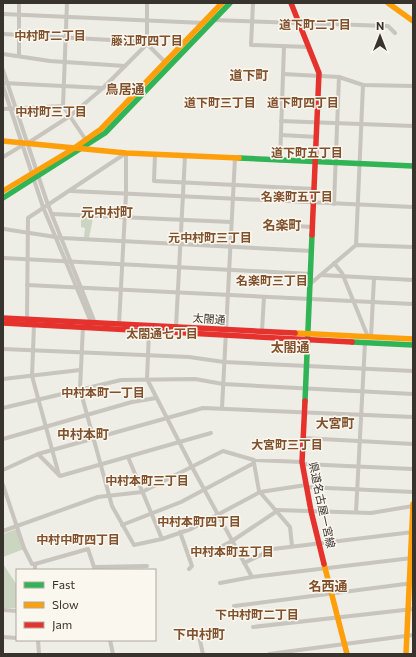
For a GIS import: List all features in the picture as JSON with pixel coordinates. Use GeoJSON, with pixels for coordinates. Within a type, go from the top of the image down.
{"type":"FeatureCollection","features":[{"type":"Feature","properties":{"kind":"main road"},"geometry":{"type":"LineString","coordinates":[[3,198],[86,140],[119,112],[222,3]]}},
{"type":"Feature","properties":{"kind":"main road"},"geometry":{"type":"LineString","coordinates":[[3,192],[82,149],[105,133],[230,3]]}},
{"type":"Feature","properties":{"kind":"main road","name":"県道名古屋一宮線"},"geometry":{"type":"LineString","coordinates":[[291,3],[319,76],[310,299],[303,412],[303,463],[311,511],[347,654]]}},
{"type":"Feature","properties":{"kind":"main road"},"geometry":{"type":"LineString","coordinates":[[388,3],[413,21]]}},
{"type":"Feature","properties":{"kind":"main road"},"geometry":{"type":"LineString","coordinates":[[3,141],[73,149],[155,155],[335,164],[413,166]]}},
{"type":"Feature","properties":{"kind":"main road","name":"太閤通"},"geometry":{"type":"LineString","coordinates":[[3,318],[149,331],[262,331],[307,337]]}},
{"type":"Feature","properties":{"kind":"main road","name":"太閤通"},"geometry":{"type":"LineString","coordinates":[[3,324],[83,325],[93,322],[307,337],[413,339]]}},
{"type":"Feature","properties":{"kind":"main road","name":"太閤通"},"geometry":{"type":"LineString","coordinates":[[368,339],[413,345]]}},
{"type":"Feature","properties":{"kind":"main road"},"geometry":{"type":"LineString","coordinates":[[406,654],[410,635],[413,505]]}},
{"type":"Feature","properties":{"kind":"street"},"geometry":{"type":"LineString","coordinates":[[19,3],[19,56]]}},
{"type":"Feature","properties":{"kind":"street"},"geometry":{"type":"LineString","coordinates":[[67,3],[63,106],[86,140]]}},
{"type":"Feature","properties":{"kind":"street"},"geometry":{"type":"LineString","coordinates":[[3,157],[70,116],[103,88],[147,43],[147,3]]}},
{"type":"Feature","properties":{"kind":"street"},"geometry":{"type":"LineString","coordinates":[[253,3],[251,45],[309,47]]}},
{"type":"Feature","properties":{"kind":"street"},"geometry":{"type":"LineString","coordinates":[[3,14],[204,23]]}},
{"type":"Feature","properties":{"kind":"street"},"geometry":{"type":"LineString","coordinates":[[213,20],[388,26],[396,33]]}},
{"type":"Feature","properties":{"kind":"street"},"geometry":{"type":"LineString","coordinates":[[3,34],[147,43],[166,63]]}},
{"type":"Feature","properties":{"kind":"street"},"geometry":{"type":"LineString","coordinates":[[280,161],[284,46]]}},
{"type":"Feature","properties":{"kind":"street"},"geometry":{"type":"LineString","coordinates":[[3,54],[65,62],[125,66]]}},
{"type":"Feature","properties":{"kind":"street"},"geometry":{"type":"LineString","coordinates":[[3,70],[5,83],[16,109],[44,207],[56,238],[82,288],[93,322]]}},
{"type":"Feature","properties":{"kind":"street"},"geometry":{"type":"LineString","coordinates":[[283,74],[339,77],[363,85],[413,86]]}},
{"type":"Feature","properties":{"kind":"street"},"geometry":{"type":"LineString","coordinates":[[334,204],[339,77]]}},
{"type":"Feature","properties":{"kind":"street"},"geometry":{"type":"LineString","coordinates":[[5,83],[103,88]]}},
{"type":"Feature","properties":{"kind":"street"},"geometry":{"type":"LineString","coordinates":[[356,245],[363,85]]}},
{"type":"Feature","properties":{"kind":"street"},"geometry":{"type":"LineString","coordinates":[[3,86],[25,144]]}},
{"type":"Feature","properties":{"kind":"street"},"geometry":{"type":"LineString","coordinates":[[282,98],[318,100]]}},
{"type":"Feature","properties":{"kind":"street"},"geometry":{"type":"LineString","coordinates":[[3,109],[63,106]]}},
{"type":"Feature","properties":{"kind":"street"},"geometry":{"type":"LineString","coordinates":[[281,121],[413,126]]}},
{"type":"Feature","properties":{"kind":"street"},"geometry":{"type":"LineString","coordinates":[[281,135],[317,137]]}},
{"type":"Feature","properties":{"kind":"street"},"geometry":{"type":"LineString","coordinates":[[27,319],[28,218],[126,153]]}},
{"type":"Feature","properties":{"kind":"street"},"geometry":{"type":"LineString","coordinates":[[119,324],[126,194],[126,153]]}},
{"type":"Feature","properties":{"kind":"street"},"geometry":{"type":"LineString","coordinates":[[155,155],[154,181],[315,189]]}},
{"type":"Feature","properties":{"kind":"street"},"geometry":{"type":"LineString","coordinates":[[176,327],[185,156]]}},
{"type":"Feature","properties":{"kind":"street"},"geometry":{"type":"LineString","coordinates":[[222,408],[235,158]]}},
{"type":"Feature","properties":{"kind":"street"},"geometry":{"type":"LineString","coordinates":[[35,175],[62,238],[76,288],[93,322]]}},
{"type":"Feature","properties":{"kind":"street"},"geometry":{"type":"LineString","coordinates":[[70,191],[413,207]]}},
{"type":"Feature","properties":{"kind":"street"},"geometry":{"type":"LineString","coordinates":[[52,214],[231,222]]}},
{"type":"Feature","properties":{"kind":"street"},"geometry":{"type":"LineString","coordinates":[[275,225],[313,227]]}},
{"type":"Feature","properties":{"kind":"street"},"geometry":{"type":"LineString","coordinates":[[4,229],[56,238],[312,251]]}},
{"type":"Feature","properties":{"kind":"street"},"geometry":{"type":"LineString","coordinates":[[310,284],[356,245],[413,247]]}},
{"type":"Feature","properties":{"kind":"street"},"geometry":{"type":"LineString","coordinates":[[3,258],[311,274]]}},
{"type":"Feature","properties":{"kind":"street"},"geometry":{"type":"LineString","coordinates":[[334,264],[343,276],[368,339]]}},
{"type":"Feature","properties":{"kind":"street"},"geometry":{"type":"LineString","coordinates":[[321,275],[413,280]]}},
{"type":"Feature","properties":{"kind":"street"},"geometry":{"type":"LineString","coordinates":[[356,512],[363,369],[373,302],[374,278]]}},
{"type":"Feature","properties":{"kind":"street"},"geometry":{"type":"LineString","coordinates":[[27,285],[413,304]]}},
{"type":"Feature","properties":{"kind":"street"},"geometry":{"type":"LineString","coordinates":[[262,331],[264,297]]}},
{"type":"Feature","properties":{"kind":"street"},"geometry":{"type":"LineString","coordinates":[[34,325],[32,376],[60,476]]}},
{"type":"Feature","properties":{"kind":"street"},"geometry":{"type":"LineString","coordinates":[[83,325],[80,389],[112,506],[122,525],[132,539],[134,545],[162,539],[180,532],[260,492],[306,486],[413,492]]}},
{"type":"Feature","properties":{"kind":"street"},"geometry":{"type":"LineString","coordinates":[[149,331],[147,379],[192,467],[252,577]]}},
{"type":"Feature","properties":{"kind":"street"},"geometry":{"type":"LineString","coordinates":[[3,349],[189,357],[224,362],[413,371]]}},
{"type":"Feature","properties":{"kind":"street"},"geometry":{"type":"LineString","coordinates":[[3,379],[80,370]]}},
{"type":"Feature","properties":{"kind":"street"},"geometry":{"type":"LineString","coordinates":[[3,408],[121,380],[147,379],[195,379],[223,384],[413,394]]}},
{"type":"Feature","properties":{"kind":"street"},"geometry":{"type":"LineString","coordinates":[[3,439],[132,402],[156,398]]}},
{"type":"Feature","properties":{"kind":"street"},"geometry":{"type":"LineString","coordinates":[[3,470],[38,454],[203,408],[413,417]]}},
{"type":"Feature","properties":{"kind":"street"},"geometry":{"type":"LineString","coordinates":[[60,476],[211,433]]}},
{"type":"Feature","properties":{"kind":"street"},"geometry":{"type":"LineString","coordinates":[[303,438],[413,444]]}},
{"type":"Feature","properties":{"kind":"street"},"geometry":{"type":"LineString","coordinates":[[3,531],[98,497],[142,492],[223,451],[254,462],[413,469]]}},
{"type":"Feature","properties":{"kind":"street"},"geometry":{"type":"LineString","coordinates":[[38,454],[60,476]]}},
{"type":"Feature","properties":{"kind":"street"},"geometry":{"type":"LineString","coordinates":[[128,457],[162,539]]}},
{"type":"Feature","properties":{"kind":"street"},"geometry":{"type":"LineString","coordinates":[[122,525],[181,502],[254,462]]}},
{"type":"Feature","properties":{"kind":"street"},"geometry":{"type":"LineString","coordinates":[[254,462],[260,492],[290,527],[292,546]]}},
{"type":"Feature","properties":{"kind":"street"},"geometry":{"type":"LineString","coordinates":[[3,486],[18,526],[24,548],[32,564],[88,549],[95,568],[147,566]]}},
{"type":"Feature","properties":{"kind":"street"},"geometry":{"type":"LineString","coordinates":[[209,553],[232,541],[276,511],[370,513],[413,505]]}},
{"type":"Feature","properties":{"kind":"street"},"geometry":{"type":"LineString","coordinates":[[180,532],[192,566],[189,569]]}},
{"type":"Feature","properties":{"kind":"street"},"geometry":{"type":"LineString","coordinates":[[244,563],[273,549],[319,542],[412,532]]}},
{"type":"Feature","properties":{"kind":"street"},"geometry":{"type":"LineString","coordinates":[[220,583],[252,577],[412,558]]}},
{"type":"Feature","properties":{"kind":"street"},"geometry":{"type":"LineString","coordinates":[[35,564],[35,569]]}},
{"type":"Feature","properties":{"kind":"street"},"geometry":{"type":"LineString","coordinates":[[234,606],[411,584]]}},
{"type":"Feature","properties":{"kind":"street"},"geometry":{"type":"LineString","coordinates":[[253,627],[338,619],[411,609]]}},
{"type":"Feature","properties":{"kind":"street"},"geometry":{"type":"LineString","coordinates":[[3,610],[16,611]]}},
{"type":"Feature","properties":{"kind":"street"},"geometry":{"type":"LineString","coordinates":[[198,632],[203,654]]}},
{"type":"Feature","properties":{"kind":"street"},"geometry":{"type":"LineString","coordinates":[[269,654],[410,635]]}},
{"type":"Feature","properties":{"kind":"street"},"geometry":{"type":"LineString","coordinates":[[3,637],[16,638]]}},
{"type":"Feature","properties":{"kind":"street"},"geometry":{"type":"LineString","coordinates":[[38,641],[39,654]]}},
{"type":"Feature","properties":{"kind":"street"},"geometry":{"type":"LineString","coordinates":[[110,641],[113,654]]}},
{"type":"Feature","properties":{"kind":"green space"},"geometry":{"type":"Polygon","coordinates":[[[81,217],[93,218],[89,238],[84,237],[85,228],[81,227],[81,217]]]}},
{"type":"Feature","properties":{"kind":"green space"},"geometry":{"type":"Polygon","coordinates":[[[17,529],[24,549],[3,557],[3,534],[17,529]]]}},
{"type":"Feature","properties":{"kind":"green space"},"geometry":{"type":"Polygon","coordinates":[[[3,564],[16,584],[16,608],[3,608],[3,564]]]}},
{"type":"Feature","properties":{"kind":"traffic: fast"},"geometry":{"type":"LineString","coordinates":[[3,198],[105,133],[230,3]]}},
{"type":"Feature","properties":{"kind":"traffic: fast"},"geometry":{"type":"LineString","coordinates":[[239,158],[413,166]]}},
{"type":"Feature","properties":{"kind":"traffic: fast"},"geometry":{"type":"LineString","coordinates":[[305,401],[312,235]]}},
{"type":"Feature","properties":{"kind":"traffic: fast"},"geometry":{"type":"LineString","coordinates":[[352,342],[413,345]]}},
{"type":"Feature","properties":{"kind":"traffic: slow"},"geometry":{"type":"LineString","coordinates":[[3,191],[73,149],[101,129],[222,3]]}},
{"type":"Feature","properties":{"kind":"traffic: slow"},"geometry":{"type":"LineString","coordinates":[[388,3],[413,21]]}},
{"type":"Feature","properties":{"kind":"traffic: slow"},"geometry":{"type":"LineString","coordinates":[[3,141],[126,153],[239,158]]}},
{"type":"Feature","properties":{"kind":"traffic: slow"},"geometry":{"type":"LineString","coordinates":[[295,333],[413,339]]}},
{"type":"Feature","properties":{"kind":"traffic: slow"},"geometry":{"type":"LineString","coordinates":[[406,654],[413,504]]}},
{"type":"Feature","properties":{"kind":"traffic: slow"},"geometry":{"type":"LineString","coordinates":[[324,564],[347,654]]}},
{"type":"Feature","properties":{"kind":"traffic: jam"},"geometry":{"type":"LineString","coordinates":[[291,3],[319,73],[312,235]]}},
{"type":"Feature","properties":{"kind":"traffic: jam"},"geometry":{"type":"LineString","coordinates":[[3,318],[295,333]]}},
{"type":"Feature","properties":{"kind":"traffic: jam"},"geometry":{"type":"LineString","coordinates":[[3,323],[352,342]]}},
{"type":"Feature","properties":{"kind":"traffic: jam"},"geometry":{"type":"LineString","coordinates":[[305,401],[302,462],[311,511],[324,564]]}},
{"type":"Feature","properties":{"kind":"district","name":"道下町二丁目"},"geometry":{"type":"Point","coordinates":[315,25]}},
{"type":"Feature","properties":{"kind":"district","name":"中村町二丁目"},"geometry":{"type":"Point","coordinates":[50,36]}},
{"type":"Feature","properties":{"kind":"district","name":"藤江町四丁目"},"geometry":{"type":"Point","coordinates":[147,41]}},
{"type":"Feature","properties":{"kind":"district","name":"道下町"},"geometry":{"type":"Point","coordinates":[249,75]}},
{"type":"Feature","properties":{"kind":"district","name":"鳥居通"},"geometry":{"type":"Point","coordinates":[125,89]}},
{"type":"Feature","properties":{"kind":"district","name":"道下町三丁目"},"geometry":{"type":"Point","coordinates":[220,103]}},
{"type":"Feature","properties":{"kind":"district","name":"道下町四丁目"},"geometry":{"type":"Point","coordinates":[303,103]}},
{"type":"Feature","properties":{"kind":"district","name":"中村町三丁目"},"geometry":{"type":"Point","coordinates":[51,112]}},
{"type":"Feature","properties":{"kind":"district","name":"道下町五丁目"},"geometry":{"type":"Point","coordinates":[307,153]}},
{"type":"Feature","properties":{"kind":"district","name":"名楽町五丁目"},"geometry":{"type":"Point","coordinates":[297,197]}},
{"type":"Feature","properties":{"kind":"district","name":"元中村町"},"geometry":{"type":"Point","coordinates":[107,212]}},
{"type":"Feature","properties":{"kind":"district","name":"名楽町"},"geometry":{"type":"Point","coordinates":[282,225]}},
{"type":"Feature","properties":{"kind":"district","name":"元中村町三丁目"},"geometry":{"type":"Point","coordinates":[210,238]}},
{"type":"Feature","properties":{"kind":"district","name":"名楽町三丁目"},"geometry":{"type":"Point","coordinates":[272,281]}},
{"type":"Feature","properties":{"kind":"district","name":"太閤通七丁目"},"geometry":{"type":"Point","coordinates":[162,334]}},
{"type":"Feature","properties":{"kind":"district","name":"太閤通"},"geometry":{"type":"Point","coordinates":[290,347]}},
{"type":"Feature","properties":{"kind":"district","name":"中村本町一丁目"},"geometry":{"type":"Point","coordinates":[103,393]}},
{"type":"Feature","properties":{"kind":"district","name":"大宮町"},"geometry":{"type":"Point","coordinates":[335,423]}},
{"type":"Feature","properties":{"kind":"district","name":"中村本町"},"geometry":{"type":"Point","coordinates":[83,434]}},
{"type":"Feature","properties":{"kind":"district","name":"大宮町三丁目"},"geometry":{"type":"Point","coordinates":[287,445]}},
{"type":"Feature","properties":{"kind":"district","name":"中村本町三丁目"},"geometry":{"type":"Point","coordinates":[147,481]}},
{"type":"Feature","properties":{"kind":"district","name":"中村本町四丁目"},"geometry":{"type":"Point","coordinates":[199,522]}},
{"type":"Feature","properties":{"kind":"district","name":"中村中町四丁目"},"geometry":{"type":"Point","coordinates":[78,540]}},
{"type":"Feature","properties":{"kind":"district","name":"中村本町五丁目"},"geometry":{"type":"Point","coordinates":[232,552]}},
{"type":"Feature","properties":{"kind":"district","name":"名西通"},"geometry":{"type":"Point","coordinates":[328,586]}},
{"type":"Feature","properties":{"kind":"district","name":"下中村町二丁目"},"geometry":{"type":"Point","coordinates":[257,615]}},
{"type":"Feature","properties":{"kind":"district","name":"下中村町"},"geometry":{"type":"Point","coordinates":[199,634]}}]}
